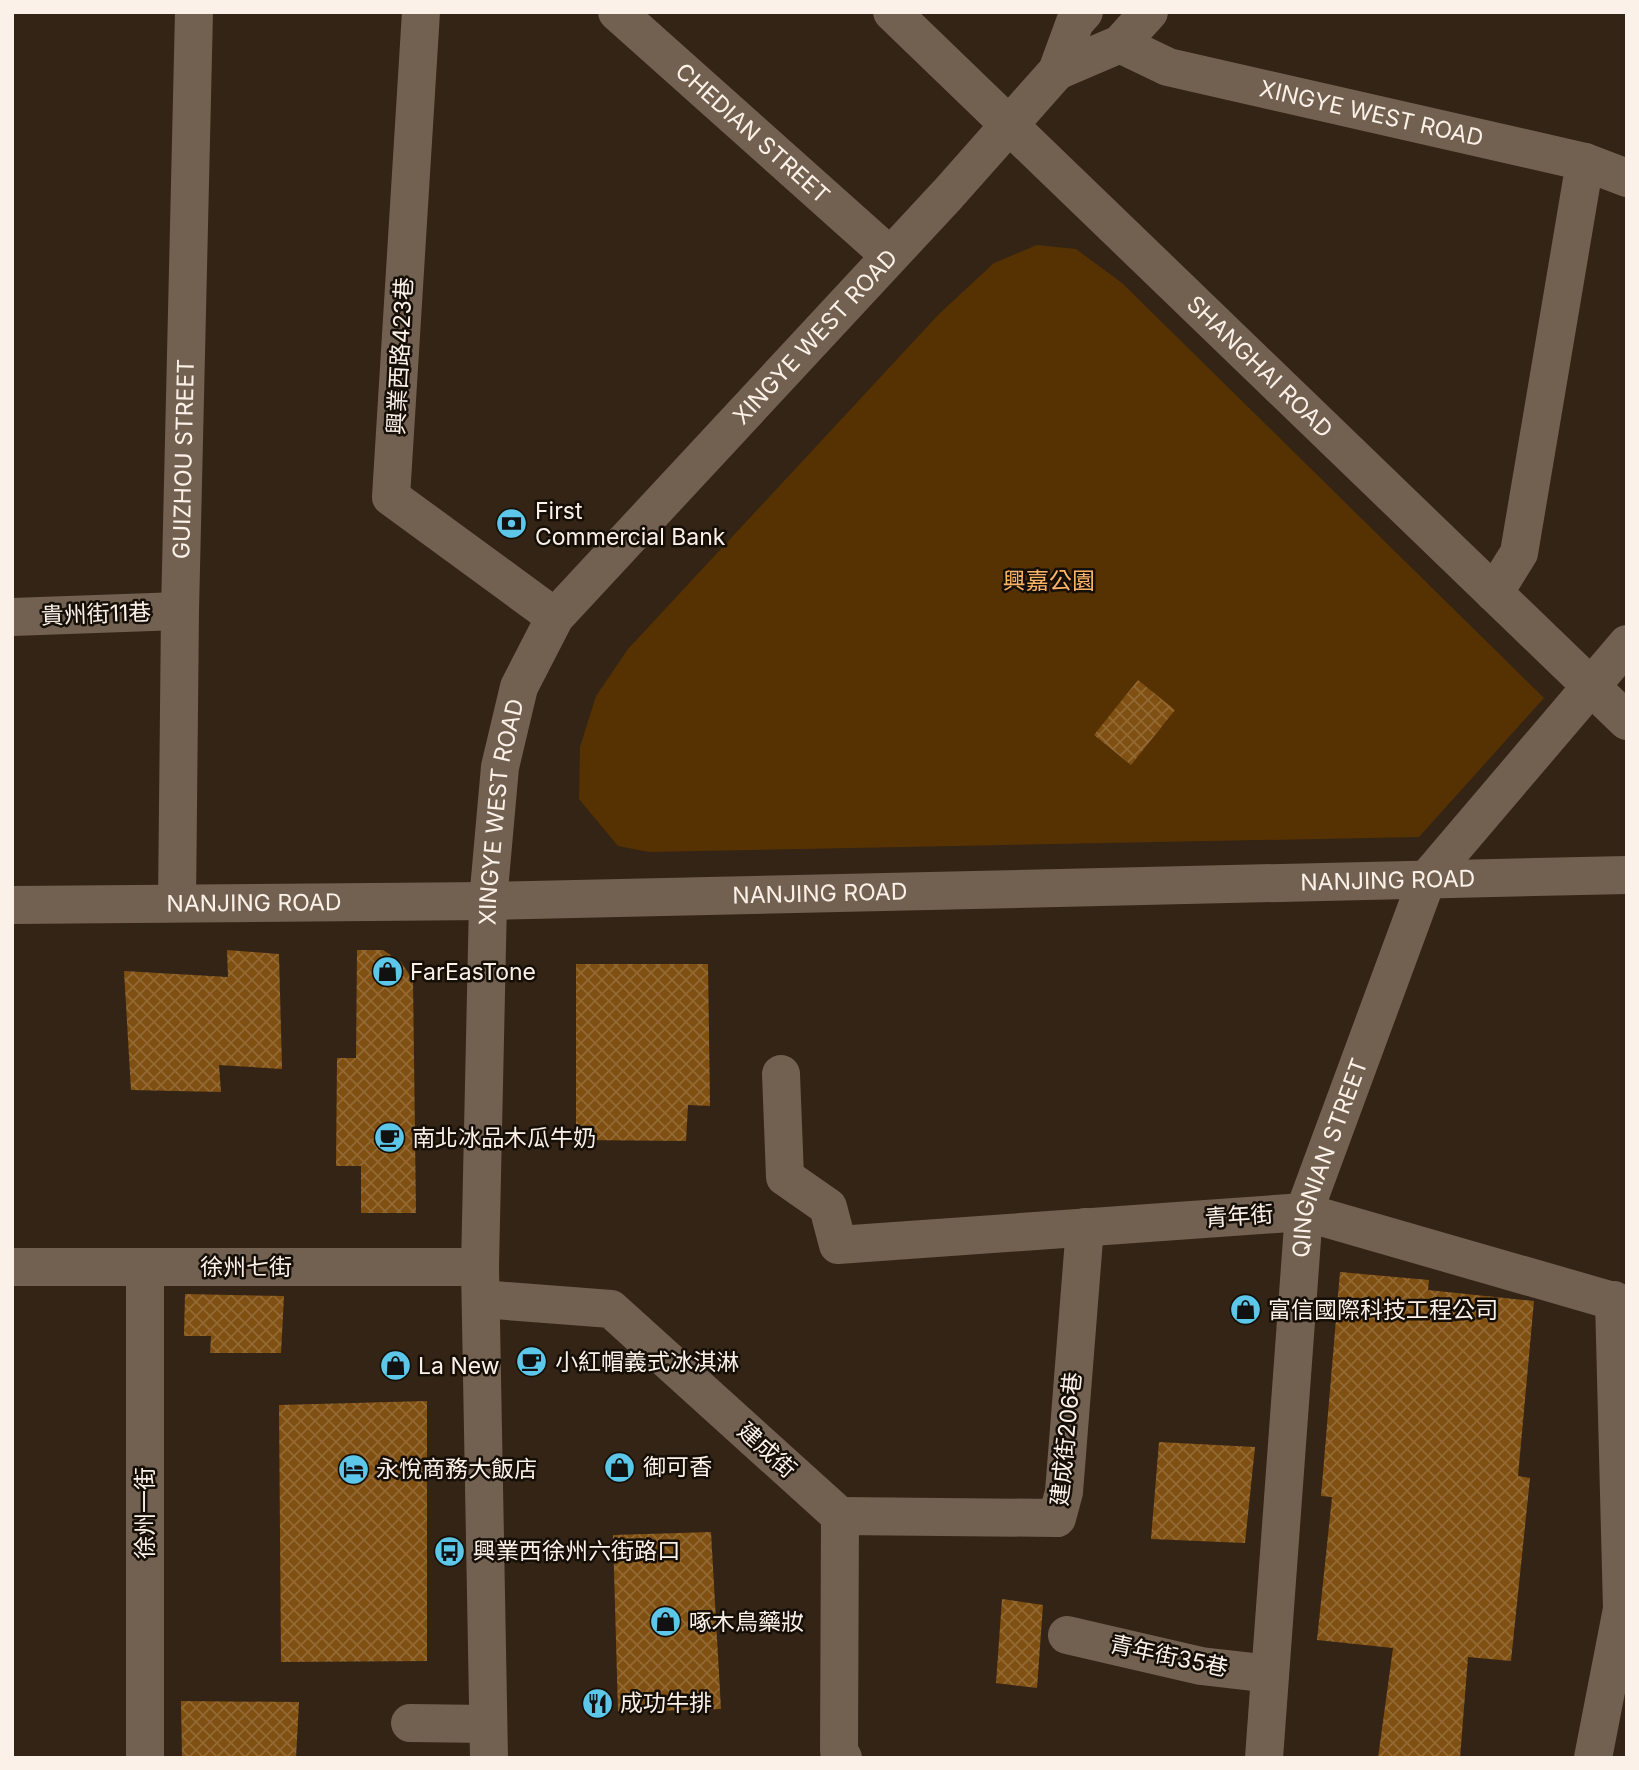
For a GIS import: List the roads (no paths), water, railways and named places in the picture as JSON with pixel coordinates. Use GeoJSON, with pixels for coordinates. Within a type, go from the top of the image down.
{"type":"FeatureCollection","features":[{"type":"Feature","properties":{"kind":"street","name":"GUIZHOU STREET"},"geometry":{"type":"LineString","coordinates":[[177,903],[180,611],[194,12]]}},
{"type":"Feature","properties":{"kind":"street","name":"興業西路423巷"},"geometry":{"type":"LineString","coordinates":[[421,12],[391,497],[555,618]]}},
{"type":"Feature","properties":{"kind":"street","name":"CHEDIAN STREET"},"geometry":{"type":"LineString","coordinates":[[617,12],[889,255]]}},
{"type":"Feature","properties":{"kind":"street","name":"SHANGHAI ROAD"},"geometry":{"type":"LineString","coordinates":[[892,12],[1627,721]]}},
{"type":"Feature","properties":{"kind":"street","name":"XINGYE WEST ROAD"},"geometry":{"type":"LineString","coordinates":[[488,1741],[481,1283],[488,901],[500,766],[519,687],[555,618],[1057,71],[1075,22],[1084,12]]}},
{"type":"Feature","properties":{"kind":"street","name":"XINGYE WEST ROAD"},"geometry":{"type":"LineString","coordinates":[[1057,71],[1120,44],[1149,12]]}},
{"type":"Feature","properties":{"kind":"street","name":"XINGYE WEST ROAD"},"geometry":{"type":"LineString","coordinates":[[1120,44],[1168,67],[1585,162],[1627,178]]}},
{"type":"Feature","properties":{"kind":"street"},"geometry":{"type":"LineString","coordinates":[[1494,593],[1519,553],[1585,162]]}},
{"type":"Feature","properties":{"kind":"street","name":"貴州街11巷"},"geometry":{"type":"LineString","coordinates":[[12,617],[180,611]]}},
{"type":"Feature","properties":{"kind":"street","name":"QINGNIAN STREET"},"geometry":{"type":"LineString","coordinates":[[1264,1758],[1304,1212],[1427,879],[1589,685],[1627,644]]}},
{"type":"Feature","properties":{"kind":"street","name":"NANJING ROAD"},"geometry":{"type":"LineString","coordinates":[[12,905],[488,901],[1627,875]]}},
{"type":"Feature","properties":{"kind":"street","name":"青年街"},"geometry":{"type":"LineString","coordinates":[[781,1074],[785,1177],[828,1207],[838,1245],[1304,1212],[1621,1302]]}},
{"type":"Feature","properties":{"kind":"street","name":"建成街206巷"},"geometry":{"type":"LineString","coordinates":[[840,1516],[1057,1518],[1064,1492],[1085,1227]]}},
{"type":"Feature","properties":{"kind":"street","name":"徐州七街"},"geometry":{"type":"LineString","coordinates":[[12,1267],[145,1268],[481,1283]]}},
{"type":"Feature","properties":{"kind":"street","name":"徐州一街"},"geometry":{"type":"LineString","coordinates":[[145,1268],[145,1758]]}},
{"type":"Feature","properties":{"kind":"street","name":"建成街"},"geometry":{"type":"LineString","coordinates":[[481,1283],[611,1309],[840,1516]]}},
{"type":"Feature","properties":{"kind":"street"},"geometry":{"type":"LineString","coordinates":[[1593,1758],[1622,1609],[1621,1302]]}},
{"type":"Feature","properties":{"kind":"street"},"geometry":{"type":"LineString","coordinates":[[840,1516],[839,1751],[842,1758]]}},
{"type":"Feature","properties":{"kind":"street","name":"青年街35巷"},"geometry":{"type":"LineString","coordinates":[[1068,1635],[1201,1666],[1270,1674]]}},
{"type":"Feature","properties":{"kind":"street"},"geometry":{"type":"LineString","coordinates":[[410,1723],[488,1741]]}},
{"type":"Feature","properties":{"kind":"place","name":"First Commercial Bank"},"geometry":{"type":"Point","coordinates":[512,524]}},
{"type":"Feature","properties":{"kind":"place","name":"FarEasTone"},"geometry":{"type":"Point","coordinates":[387,972]}},
{"type":"Feature","properties":{"kind":"place","name":"南北冰品木瓜牛奶"},"geometry":{"type":"Point","coordinates":[389,1138]}},
{"type":"Feature","properties":{"kind":"place","name":"富信國際科技工程公司"},"geometry":{"type":"Point","coordinates":[1245,1310]}},
{"type":"Feature","properties":{"kind":"place","name":"小紅帽義式冰淇淋"},"geometry":{"type":"Point","coordinates":[532,1362]}},
{"type":"Feature","properties":{"kind":"place","name":"La New"},"geometry":{"type":"Point","coordinates":[395,1366]}},
{"type":"Feature","properties":{"kind":"place","name":"御可香"},"geometry":{"type":"Point","coordinates":[620,1467]}},
{"type":"Feature","properties":{"kind":"place","name":"永悅商務大飯店"},"geometry":{"type":"Point","coordinates":[353,1469]}},
{"type":"Feature","properties":{"kind":"place","name":"興業西徐州六街路口"},"geometry":{"type":"Point","coordinates":[450,1551]}},
{"type":"Feature","properties":{"kind":"place","name":"啄木鳥藥妝"},"geometry":{"type":"Point","coordinates":[666,1622]}},
{"type":"Feature","properties":{"kind":"place","name":"成功牛排"},"geometry":{"type":"Point","coordinates":[597,1703]}},
{"type":"Feature","properties":{"kind":"park label","name":"興嘉公園"},"geometry":{"type":"Point","coordinates":[1049,581]}}]}
